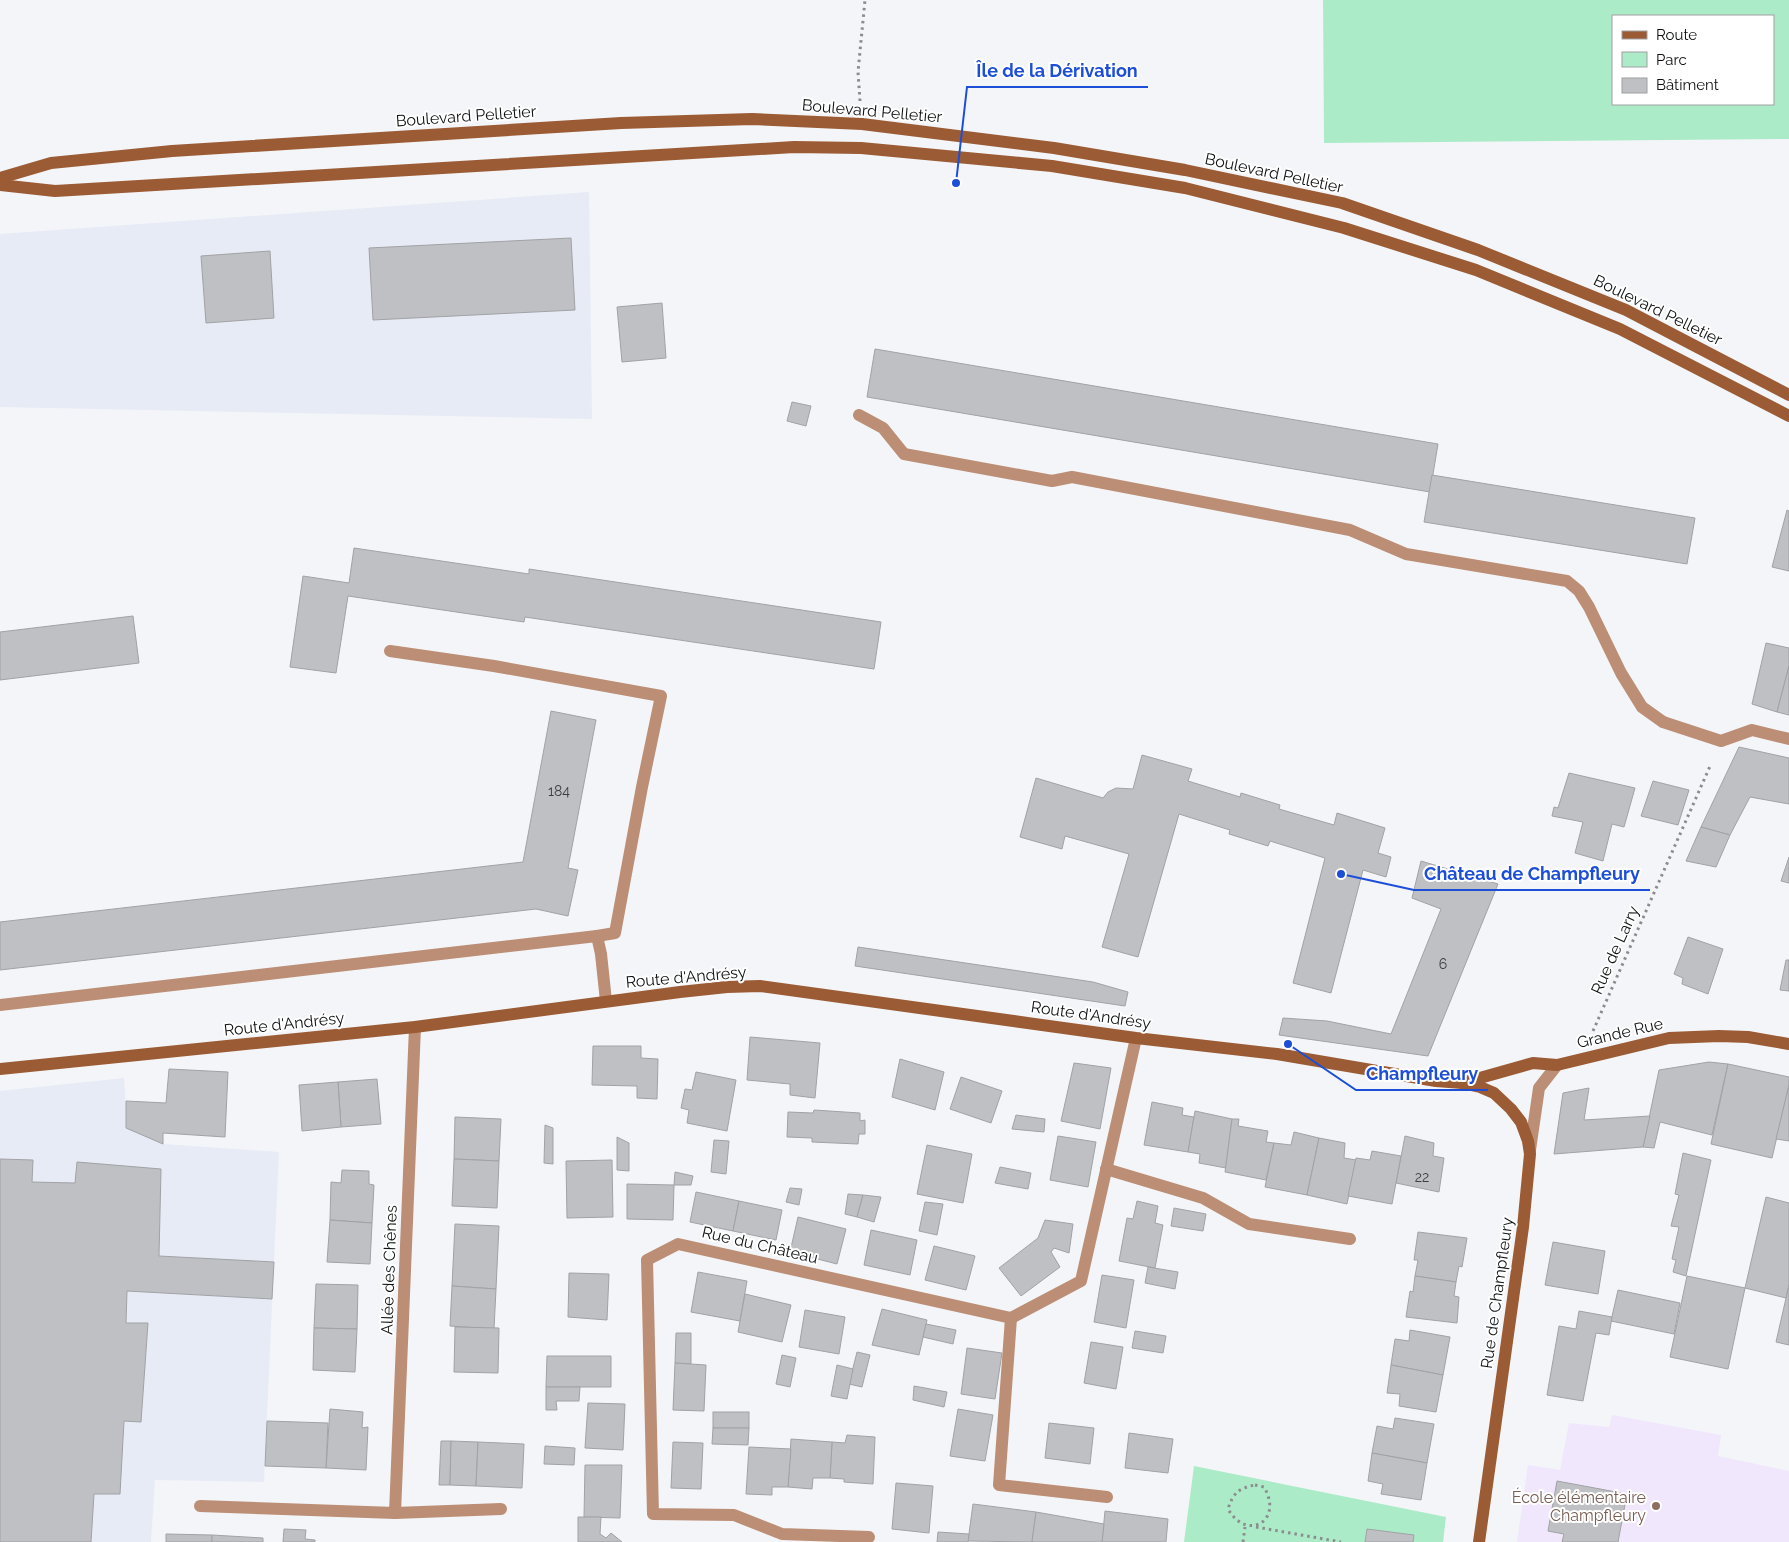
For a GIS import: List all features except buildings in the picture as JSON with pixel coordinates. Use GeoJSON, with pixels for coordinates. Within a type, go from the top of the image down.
{"type":"FeatureCollection","features":[{"type":"Feature","properties":{"kind":"main road","name":"Boulevard Pelletier"},"geometry":{"type":"LineString","coordinates":[[0,178],[51,163],[182,150],[621,123],[752,119],[862,124],[1054,148],[1185,170],[1342,204],[1478,250],[1626,310],[1789,395]]}},
{"type":"Feature","properties":{"kind":"main road","name":"Boulevard Pelletier"},"geometry":{"type":"LineString","coordinates":[[0,185],[56,191],[794,147],[861,148],[1052,166],[1185,188],[1344,228],[1476,270],[1620,329],[1789,416]]}},
{"type":"Feature","properties":{"kind":"main road","name":"Route d'Andrésy"},"geometry":{"type":"LineString","coordinates":[[0,1069],[415,1027],[606,1001],[717,988],[760,986],[1136,1038],[1277,1054],[1436,1081],[1462,1083]]}},
{"type":"Feature","properties":{"kind":"main road","name":"Grande Rue"},"geometry":{"type":"LineString","coordinates":[[1462,1083],[1533,1063],[1558,1065],[1644,1043],[1683,1037],[1748,1037],[1789,1044]]}},
{"type":"Feature","properties":{"kind":"main road","name":"Rue de Champfleury"},"geometry":{"type":"LineString","coordinates":[[1462,1083],[1480,1087],[1494,1093],[1511,1109],[1521,1122],[1528,1141],[1530,1154],[1524,1227],[1478,1542]]}},
{"type":"Feature","properties":{"kind":"street"},"geometry":{"type":"LineString","coordinates":[[859,415],[883,428],[904,454],[1052,482],[1072,478],[1350,530],[1406,554],[1568,581],[1579,591],[1590,607],[1621,673],[1642,707],[1663,722],[1721,741],[1752,730],[1789,739]]}},
{"type":"Feature","properties":{"kind":"street"},"geometry":{"type":"LineString","coordinates":[[0,1005],[615,933],[661,696],[494,666],[390,651]]}},
{"type":"Feature","properties":{"kind":"street"},"geometry":{"type":"LineString","coordinates":[[597,936],[606,1001]]}},
{"type":"Feature","properties":{"kind":"street","name":"Allée des Chênes"},"geometry":{"type":"LineString","coordinates":[[395,1514],[415,1027]]}},
{"type":"Feature","properties":{"kind":"street"},"geometry":{"type":"LineString","coordinates":[[1106,1497],[999,1486],[1011,1318],[1081,1281],[1136,1038]]}},
{"type":"Feature","properties":{"kind":"street"},"geometry":{"type":"LineString","coordinates":[[1530,1154],[1539,1088],[1558,1065]]}},
{"type":"Feature","properties":{"kind":"street"},"geometry":{"type":"LineString","coordinates":[[1106,1168],[1203,1198],[1249,1224],[1350,1239]]}},
{"type":"Feature","properties":{"kind":"street","name":"Rue du Château"},"geometry":{"type":"LineString","coordinates":[[869,1537],[782,1534],[734,1515],[653,1514],[647,1260],[678,1244],[1011,1318]]}},
{"type":"Feature","properties":{"kind":"street"},"geometry":{"type":"LineString","coordinates":[[200,1506],[395,1514],[501,1509]]}},
{"type":"Feature","properties":{"kind":"path"},"geometry":{"type":"LineString","coordinates":[[862,124],[858,72],[865,0]]}},
{"type":"Feature","properties":{"kind":"path","name":"Rue de Larry"},"geometry":{"type":"LineString","coordinates":[[1581,1059],[1721,741]]}},
{"type":"Feature","properties":{"kind":"path"},"geometry":{"type":"LineString","coordinates":[[1256,1527],[1266,1520],[1271,1509],[1270,1497],[1264,1488],[1255,1485],[1236,1491],[1228,1509],[1234,1520],[1245,1528],[1256,1527],[1341,1542]]}},
{"type":"Feature","properties":{"kind":"path"},"geometry":{"type":"LineString","coordinates":[[1243,1542],[1245,1528]]}},
{"type":"Feature","properties":{"kind":"shaded area"},"geometry":{"type":"Polygon","coordinates":[[[589,192],[592,419],[0,407],[0,234],[589,192]]]}},
{"type":"Feature","properties":{"kind":"shaded area"},"geometry":{"type":"Polygon","coordinates":[[[124,1078],[127,1128],[164,1144],[279,1152],[264,1482],[155,1480],[151,1542],[0,1542],[0,1091],[124,1078]]]}},
{"type":"Feature","properties":{"kind":"shaded area","name":"École élémentaire Champfleury"},"geometry":{"type":"Polygon","coordinates":[[[1612,1415],[1721,1435],[1718,1456],[1789,1471],[1789,1542],[1517,1542],[1528,1465],[1560,1470],[1569,1423],[1609,1427],[1612,1415]]]}},
{"type":"Feature","properties":{"kind":"green space"},"geometry":{"type":"Polygon","coordinates":[[[1323,0],[1789,0],[1789,139],[1324,143],[1323,0]]]}},
{"type":"Feature","properties":{"kind":"green space"},"geometry":{"type":"Polygon","coordinates":[[[1194,1466],[1446,1517],[1443,1542],[1184,1542],[1194,1466]]]}},
{"type":"Feature","properties":{"kind":"place","name":"Île de la Dérivation"},"geometry":{"type":"Point","coordinates":[956,183]}},
{"type":"Feature","properties":{"kind":"place","name":"Château de Champfleury"},"geometry":{"type":"Point","coordinates":[1341,874]}},
{"type":"Feature","properties":{"kind":"place","name":"Champfleury"},"geometry":{"type":"Point","coordinates":[1288,1044]}},
{"type":"Feature","properties":{"kind":"place","name":"École élémentaire Champfleury"},"geometry":{"type":"Point","coordinates":[1656,1506]}}]}
